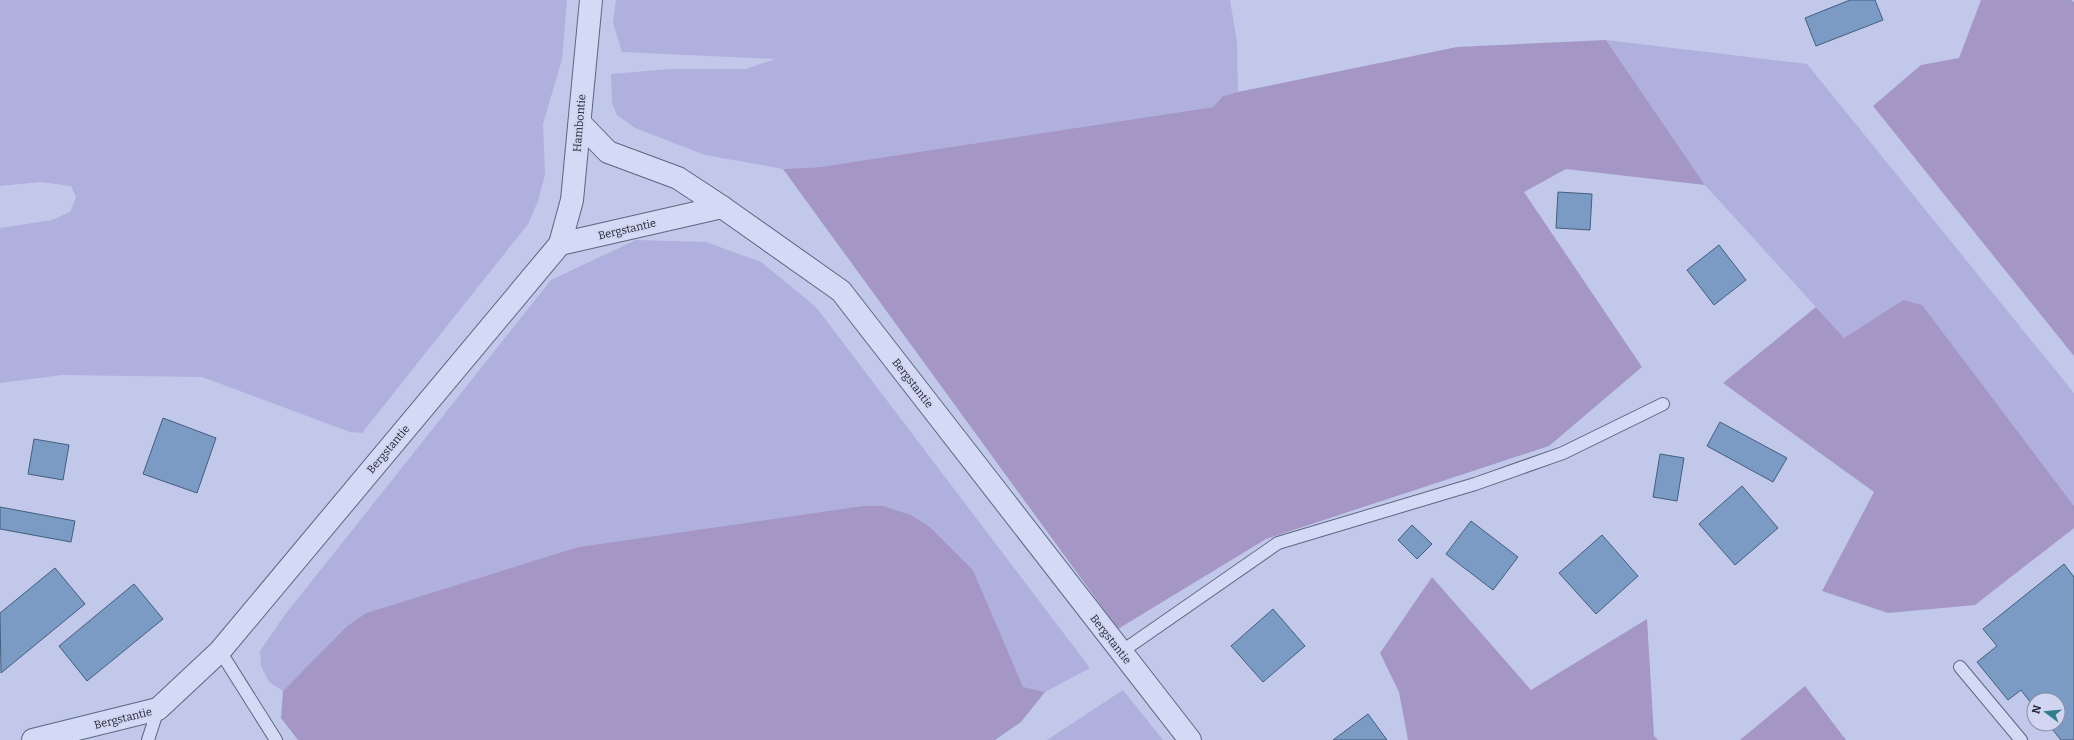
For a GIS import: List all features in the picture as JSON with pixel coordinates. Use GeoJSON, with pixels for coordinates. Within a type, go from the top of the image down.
{"type":"FeatureCollection","features":[{"type":"Feature","properties":{"kind":"street","name":"Hambontie"},"geometry":{"type":"LineString","coordinates":[[560,244],[572,200],[591,0]]}},
{"type":"Feature","properties":{"kind":"street"},"geometry":{"type":"LineString","coordinates":[[580,123],[608,152],[678,178],[722,207]]}},
{"type":"Feature","properties":{"kind":"street","name":"Bergstantie"},"geometry":{"type":"LineString","coordinates":[[34,740],[158,709],[220,651],[560,244],[722,207],[841,291],[1190,740]]}},
{"type":"Feature","properties":{"kind":"lane"},"geometry":{"type":"LineString","coordinates":[[1121,652],[1278,543],[1475,484],[1563,453],[1663,404]]}},
{"type":"Feature","properties":{"kind":"lane"},"geometry":{"type":"LineString","coordinates":[[220,651],[276,740]]}},
{"type":"Feature","properties":{"kind":"lane"},"geometry":{"type":"LineString","coordinates":[[1960,667],[2021,740]]}},
{"type":"Feature","properties":{"kind":"lane"},"geometry":{"type":"LineString","coordinates":[[148,740],[158,709]]}},
{"type":"Feature","properties":{"kind":"shaded area"},"geometry":{"type":"Polygon","coordinates":[[[0,0],[567,0],[562,59],[543,124],[545,175],[538,201],[528,224],[362,433],[350,432],[202,377],[62,375],[0,383],[0,228],[52,220],[70,212],[76,197],[71,186],[41,182],[0,186],[0,0]]]}},
{"type":"Feature","properties":{"kind":"shaded area"},"geometry":{"type":"Polygon","coordinates":[[[616,0],[1230,0],[1237,42],[1238,92],[1223,96],[1213,107],[820,167],[783,169],[705,155],[635,128],[617,115],[612,103],[611,74],[670,69],[746,69],[775,59],[622,52],[613,23],[616,0]]]}},
{"type":"Feature","properties":{"kind":"shaded area"},"geometry":{"type":"Polygon","coordinates":[[[1981,0],[2071,0],[2074,2],[2074,356],[1873,106],[1921,65],[1959,58],[1981,0]]]}},
{"type":"Feature","properties":{"kind":"shaded area"},"geometry":{"type":"Polygon","coordinates":[[[1606,40],[1807,64],[2074,393],[2074,506],[1922,306],[1903,300],[1844,338],[1705,185],[1606,40]]]}},
{"type":"Feature","properties":{"kind":"shaded area"},"geometry":{"type":"Polygon","coordinates":[[[1606,40],[1705,185],[1566,169],[1524,192],[1642,367],[1549,446],[1266,539],[1118,629],[783,169],[820,167],[1213,107],[1223,96],[1238,92],[1457,47],[1606,40]]]}},
{"type":"Feature","properties":{"kind":"shaded area"},"geometry":{"type":"Polygon","coordinates":[[[636,240],[706,242],[761,262],[816,307],[1090,668],[1045,692],[1023,688],[973,570],[930,527],[911,515],[884,506],[862,506],[578,547],[366,613],[346,627],[283,691],[269,682],[261,666],[260,651],[284,616],[551,280],[636,240]]]}},
{"type":"Feature","properties":{"kind":"shaded area"},"geometry":{"type":"Polygon","coordinates":[[[1903,300],[1922,305],[2074,506],[2074,528],[1975,605],[1888,613],[1822,591],[1874,492],[1723,383],[1816,307],[1844,338],[1903,300]]]}},
{"type":"Feature","properties":{"kind":"shaded area"},"geometry":{"type":"Polygon","coordinates":[[[862,506],[884,506],[911,515],[930,527],[973,570],[1023,687],[1045,692],[1021,722],[995,740],[298,740],[281,718],[283,691],[346,627],[366,613],[578,547],[862,506]]]}},
{"type":"Feature","properties":{"kind":"shaded area"},"geometry":{"type":"Polygon","coordinates":[[[1432,577],[1531,690],[1647,619],[1654,736],[1658,740],[1408,740],[1399,692],[1380,653],[1432,577]]]}},
{"type":"Feature","properties":{"kind":"shaded area"},"geometry":{"type":"Polygon","coordinates":[[[1805,686],[1846,740],[1740,740],[1805,686]]]}},
{"type":"Feature","properties":{"kind":"shaded area"},"geometry":{"type":"Polygon","coordinates":[[[1123,690],[1163,740],[1047,740],[1123,690]]]}},
{"type":"Feature","properties":{"kind":"building"},"geometry":{"type":"Polygon","coordinates":[[[1850,0],[1875,0],[1883,20],[1816,46],[1805,18],[1850,0]]]}},
{"type":"Feature","properties":{"kind":"building"},"geometry":{"type":"Polygon","coordinates":[[[1558,192],[1592,194],[1590,230],[1556,228],[1558,192]]]}},
{"type":"Feature","properties":{"kind":"building"},"geometry":{"type":"Polygon","coordinates":[[[1719,245],[1746,280],[1714,305],[1687,270],[1719,245]]]}},
{"type":"Feature","properties":{"kind":"building"},"geometry":{"type":"Polygon","coordinates":[[[163,418],[216,438],[197,493],[143,474],[163,418]]]}},
{"type":"Feature","properties":{"kind":"building"},"geometry":{"type":"Polygon","coordinates":[[[1720,422],[1787,458],[1773,482],[1707,446],[1720,422]]]}},
{"type":"Feature","properties":{"kind":"building"},"geometry":{"type":"Polygon","coordinates":[[[34,439],[69,445],[63,480],[28,474],[34,439]]]}},
{"type":"Feature","properties":{"kind":"building"},"geometry":{"type":"Polygon","coordinates":[[[1660,454],[1684,458],[1677,501],[1653,497],[1660,454]]]}},
{"type":"Feature","properties":{"kind":"building"},"geometry":{"type":"Polygon","coordinates":[[[1742,486],[1778,528],[1735,565],[1699,524],[1742,486]]]}},
{"type":"Feature","properties":{"kind":"building"},"geometry":{"type":"Polygon","coordinates":[[[0,507],[75,521],[71,542],[0,529],[0,507]]]}},
{"type":"Feature","properties":{"kind":"building"},"geometry":{"type":"Polygon","coordinates":[[[1471,521],[1518,557],[1493,590],[1446,554],[1471,521]]]}},
{"type":"Feature","properties":{"kind":"building"},"geometry":{"type":"Polygon","coordinates":[[[1412,525],[1432,544],[1417,559],[1398,540],[1412,525]]]}},
{"type":"Feature","properties":{"kind":"building"},"geometry":{"type":"Polygon","coordinates":[[[1602,535],[1638,576],[1596,614],[1559,573],[1602,535]]]}},
{"type":"Feature","properties":{"kind":"building"},"geometry":{"type":"Polygon","coordinates":[[[2064,564],[2074,577],[2074,740],[2061,740],[2054,732],[2066,732],[2066,692],[2026,692],[2026,697],[2021,690],[2008,700],[1977,662],[1997,646],[1983,629],[2064,564]]]}},
{"type":"Feature","properties":{"kind":"building"},"geometry":{"type":"Polygon","coordinates":[[[55,568],[85,604],[1,673],[0,613],[55,568]]]}},
{"type":"Feature","properties":{"kind":"building"},"geometry":{"type":"Polygon","coordinates":[[[134,584],[163,619],[87,681],[59,646],[134,584]]]}},
{"type":"Feature","properties":{"kind":"building"},"geometry":{"type":"Polygon","coordinates":[[[1273,609],[1305,646],[1263,682],[1231,646],[1273,609]]]}},
{"type":"Feature","properties":{"kind":"building"},"geometry":{"type":"Polygon","coordinates":[[[1368,714],[1387,740],[1333,740],[1368,714]]]}}]}
